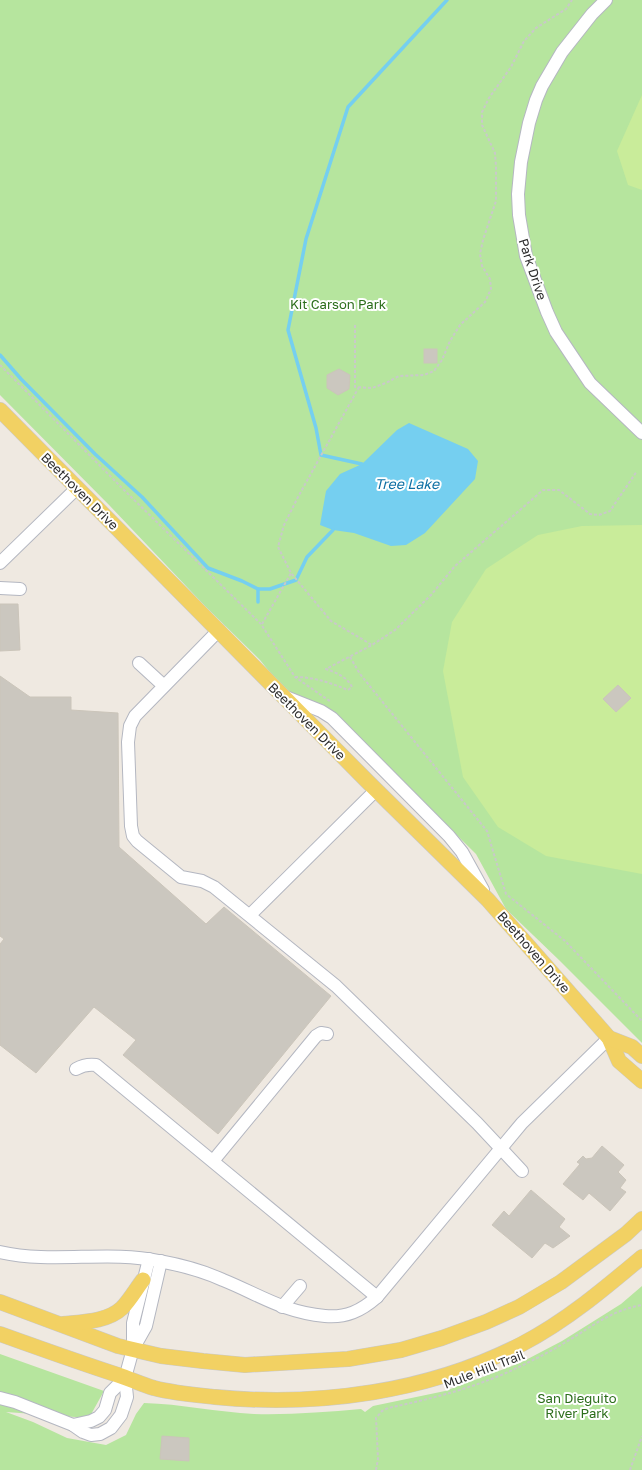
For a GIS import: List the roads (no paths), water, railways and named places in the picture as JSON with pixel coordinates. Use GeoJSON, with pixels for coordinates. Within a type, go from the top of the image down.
{"type":"FeatureCollection","features":[{"type":"Feature","properties":{"kind":"main road","name":"Beethoven Drive"},"geometry":{"type":"LineString","coordinates":[[0,410],[282,696],[488,900],[609,1038],[619,1061],[642,1081]]}},
{"type":"Feature","properties":{"kind":"main road","name":"Beethoven Drive"},"geometry":{"type":"LineString","coordinates":[[609,1038],[632,1048],[642,1056]]}},
{"type":"Feature","properties":{"kind":"main road"},"geometry":{"type":"LineString","coordinates":[[619,1061],[642,1091]]}},
{"type":"Feature","properties":{"kind":"main road"},"geometry":{"type":"LineString","coordinates":[[0,1302],[118,1346],[175,1358],[245,1365],[348,1359],[401,1350],[442,1338],[486,1322],[519,1307],[561,1282],[626,1234],[641,1219]]}},
{"type":"Feature","properties":{"kind":"main road"},"geometry":{"type":"LineString","coordinates":[[0,1334],[155,1388],[185,1393],[232,1399],[260,1400],[328,1397],[364,1393],[411,1385],[447,1375],[481,1363],[522,1344],[562,1321],[642,1257]]}},
{"type":"Feature","properties":{"kind":"main road"},"geometry":{"type":"LineString","coordinates":[[60,1324],[95,1320],[115,1313],[123,1307],[143,1280]]}},
{"type":"Feature","properties":{"kind":"street","name":"Park Drive"},"geometry":{"type":"LineString","coordinates":[[606,0],[592,14],[562,52],[542,86],[536,100],[529,123],[521,162],[518,194],[519,215],[526,256],[556,332],[590,383],[642,434]]}},
{"type":"Feature","properties":{"kind":"street"},"geometry":{"type":"LineString","coordinates":[[0,563],[77,488]]}},
{"type":"Feature","properties":{"kind":"street"},"geometry":{"type":"LineString","coordinates":[[0,588],[20,589]]}},
{"type":"Feature","properties":{"kind":"street"},"geometry":{"type":"LineString","coordinates":[[218,630],[135,716],[130,726],[128,742],[130,826],[133,836],[137,841],[181,877],[202,881],[214,886],[336,986],[502,1148],[522,1171]]}},
{"type":"Feature","properties":{"kind":"street"},"geometry":{"type":"LineString","coordinates":[[140,663],[164,686]]}},
{"type":"Feature","properties":{"kind":"street"},"geometry":{"type":"LineString","coordinates":[[282,696],[321,711],[332,718],[449,836],[462,852],[488,900]]}},
{"type":"Feature","properties":{"kind":"street"},"geometry":{"type":"LineString","coordinates":[[250,915],[376,790]]}},
{"type":"Feature","properties":{"kind":"street"},"geometry":{"type":"LineString","coordinates":[[213,1161],[316,1036],[321,1033],[327,1034]]}},
{"type":"Feature","properties":{"kind":"street"},"geometry":{"type":"LineString","coordinates":[[0,1252],[44,1258],[119,1256],[161,1261],[211,1275],[282,1307],[314,1315],[336,1317],[346,1316],[362,1309],[377,1297],[522,1123],[609,1038]]}},
{"type":"Feature","properties":{"kind":"street"},"geometry":{"type":"LineString","coordinates":[[76,1070],[82,1065],[96,1065],[377,1297]]}},
{"type":"Feature","properties":{"kind":"street"},"geometry":{"type":"LineString","coordinates":[[133,1350],[133,1323],[149,1259]]}},
{"type":"Feature","properties":{"kind":"street"},"geometry":{"type":"LineString","coordinates":[[0,1398],[15,1402],[73,1425],[83,1432],[91,1435],[100,1434],[111,1428],[121,1415],[127,1397],[125,1378],[133,1350],[146,1326],[161,1261]]}},
{"type":"Feature","properties":{"kind":"street"},"geometry":{"type":"LineString","coordinates":[[282,1307],[300,1286]]}},
{"type":"Feature","properties":{"kind":"street"},"geometry":{"type":"LineString","coordinates":[[73,1425],[91,1421],[99,1417],[105,1410],[110,1393],[125,1378]]}},
{"type":"Feature","properties":{"kind":"water","name":"Tree Lake"},"geometry":{"type":"Polygon","coordinates":[[[409,423],[468,449],[478,461],[475,479],[425,533],[406,545],[391,546],[354,533],[333,530],[320,525],[326,491],[340,474],[362,464],[397,430],[409,423]]]}},
{"type":"Feature","properties":{"kind":"waterway"},"geometry":{"type":"LineString","coordinates":[[362,464],[321,455],[316,428],[288,330],[306,239],[348,107],[447,0]]}},
{"type":"Feature","properties":{"kind":"waterway"},"geometry":{"type":"LineString","coordinates":[[0,355],[21,379],[95,454],[142,497],[208,568],[258,589],[270,589],[296,580],[307,557],[333,530]]}},
{"type":"Feature","properties":{"kind":"waterway"},"geometry":{"type":"LineString","coordinates":[[258,589],[258,602]]}},
{"type":"Feature","properties":{"kind":"park label","name":"Kit Carson Park"},"geometry":{"type":"Point","coordinates":[338,304]}},
{"type":"Feature","properties":{"kind":"park label","name":"San Dieguito River Park"},"geometry":{"type":"Point","coordinates":[577,1406]}}]}
